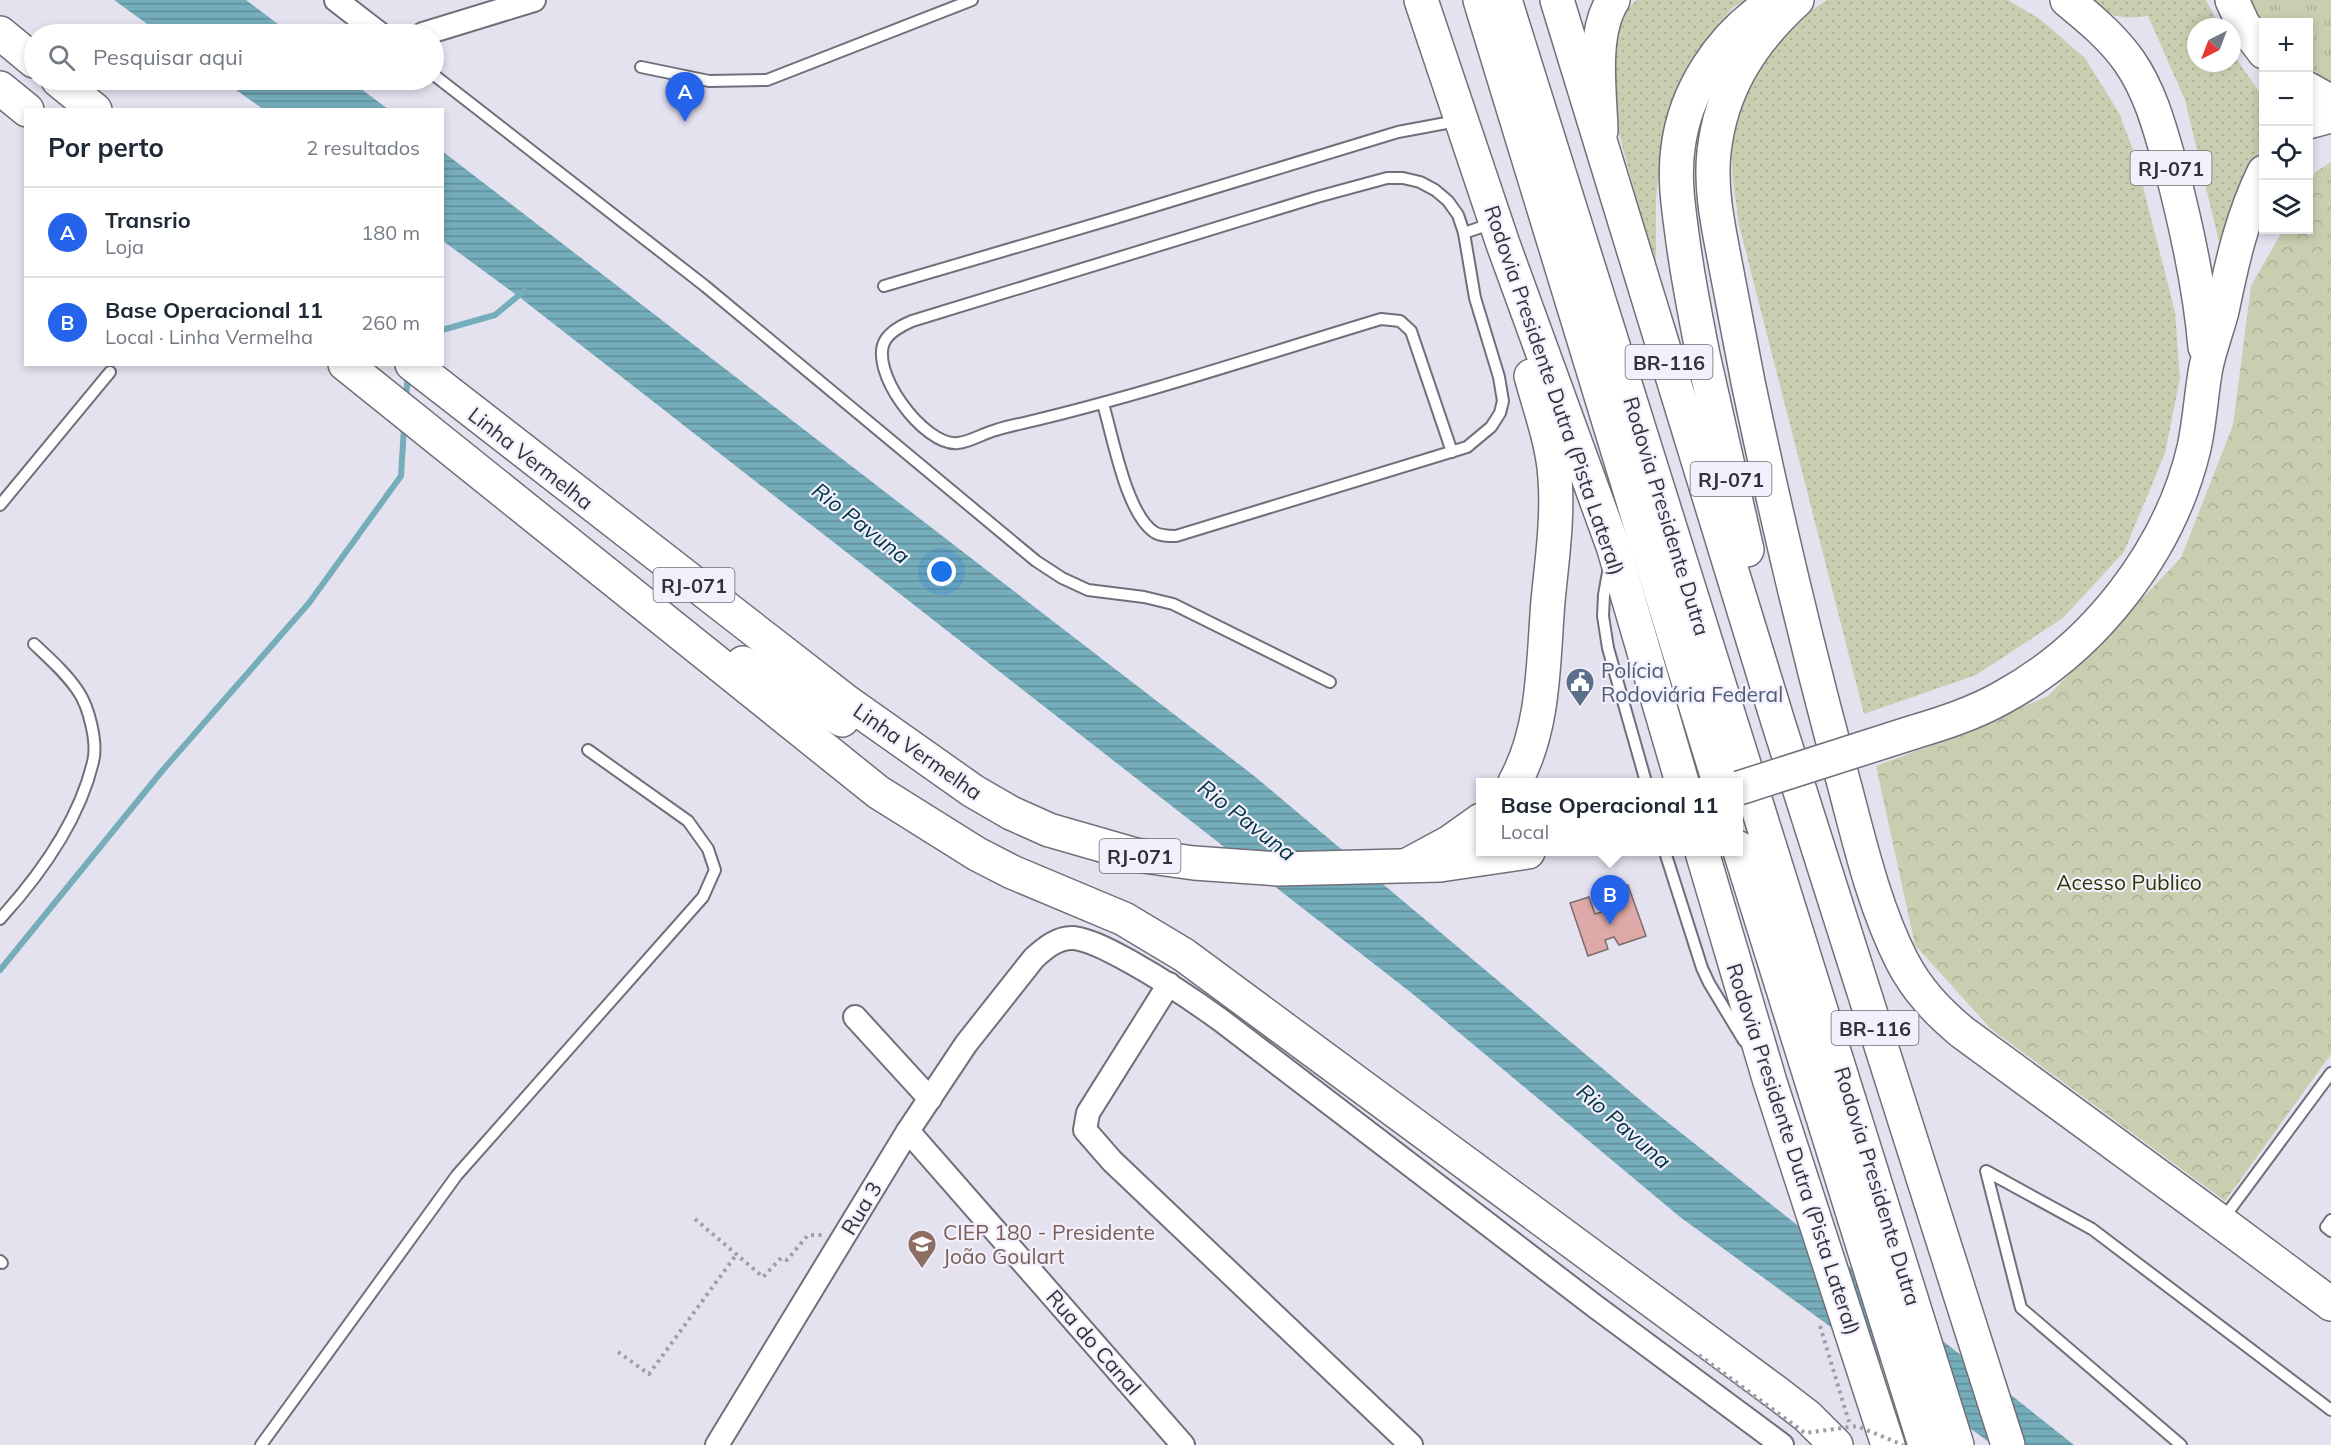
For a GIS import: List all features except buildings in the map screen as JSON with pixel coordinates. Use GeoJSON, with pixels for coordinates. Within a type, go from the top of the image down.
{"type":"FeatureCollection","features":[{"type":"Feature","properties":{"kind":"main road","name":"Rodovia Presidente Dutra (Pista Lateral)"},"geometry":{"type":"LineString","coordinates":[[1421,0],[1499,233],[1613,546],[1681,778]]}},
{"type":"Feature","properties":{"kind":"main road","name":"Rodovia Presidente Dutra"},"geometry":{"type":"LineString","coordinates":[[1480,0],[1717,778]]}},
{"type":"Feature","properties":{"kind":"main road","name":"Rodovia Presidente Dutra"},"geometry":{"type":"LineString","coordinates":[[1506,0],[1908,1282],[1945,1442]]}},
{"type":"Feature","properties":{"kind":"main road"},"geometry":{"type":"LineString","coordinates":[[1506,0],[1533,55],[1553,111],[1632,357],[1670,443],[1692,486],[1716,516]]}},
{"type":"Feature","properties":{"kind":"main road","name":"BR-116"},"geometry":{"type":"LineString","coordinates":[[1557,0],[1779,725],[2008,1445]]}},
{"type":"Feature","properties":{"kind":"main road"},"geometry":{"type":"LineString","coordinates":[[1602,146],[1599,45],[1607,9],[1613,0]]}},
{"type":"Feature","properties":{"kind":"main road","name":"RJ-071"},"geometry":{"type":"LineString","coordinates":[[1776,0],[1739,29],[1718,51],[1701,80],[1684,121],[1678,148],[1676,187],[1688,286],[1751,567],[1779,725]]}},
{"type":"Feature","properties":{"kind":"main road"},"geometry":{"type":"LineString","coordinates":[[1797,0],[1773,22],[1748,53],[1731,87],[1718,123],[1714,152],[1714,200],[1777,521],[1808,650],[1867,869],[1901,959],[1925,997],[1962,1032],[2331,1304]]}},
{"type":"Feature","properties":{"kind":"main road","name":"RJ-071"},"geometry":{"type":"LineString","coordinates":[[2067,0],[2106,34],[2128,60],[2155,111],[2192,254],[2202,316],[2206,367]]}},
{"type":"Feature","properties":{"kind":"main road"},"geometry":{"type":"LineString","coordinates":[[2232,0],[2243,24],[2259,45]]}},
{"type":"Feature","properties":{"kind":"main road"},"geometry":{"type":"LineString","coordinates":[[0,33],[24,53]]}},
{"type":"Feature","properties":{"kind":"main road"},"geometry":{"type":"LineString","coordinates":[[0,88],[25,108]]}},
{"type":"Feature","properties":{"kind":"main road"},"geometry":{"type":"LineString","coordinates":[[70,90],[93,108]]}},
{"type":"Feature","properties":{"kind":"main road"},"geometry":{"type":"LineString","coordinates":[[2313,92],[2331,102]]}},
{"type":"Feature","properties":{"kind":"main road"},"geometry":{"type":"LineString","coordinates":[[2313,121],[2331,116]]}},
{"type":"Feature","properties":{"kind":"main road","name":"RJ-071"},"geometry":{"type":"LineString","coordinates":[[1743,788],[1914,732],[2003,697],[2074,645],[2122,594],[2155,545],[2183,483],[2196,436],[2206,367],[2241,226],[2261,180]]}},
{"type":"Feature","properties":{"kind":"main road"},"geometry":{"type":"LineString","coordinates":[[1499,233],[1501,269],[1552,455],[1555,485],[1554,540],[1539,710],[1527,758],[1517,778]]}},
{"type":"Feature","properties":{"kind":"main road","name":"Linha Vermelha"},"geometry":{"type":"LineString","coordinates":[[347,366],[658,615]]}},
{"type":"Feature","properties":{"kind":"main road","name":"Linha Vermelha"},"geometry":{"type":"LineString","coordinates":[[414,366],[847,702],[942,770],[1011,813],[1049,830],[1136,855],[1194,863],[1278,869],[1468,863],[1506,856]]}},
{"type":"Feature","properties":{"kind":"main road"},"geometry":{"type":"LineString","coordinates":[[658,615],[885,745],[942,770]]}},
{"type":"Feature","properties":{"kind":"main road"},"geometry":{"type":"LineString","coordinates":[[658,615],[878,792],[977,854],[1012,872],[1124,919],[1185,955],[1807,1416],[1844,1437]]}},
{"type":"Feature","properties":{"kind":"main road","name":"RJ-071"},"geometry":{"type":"LineString","coordinates":[[1404,866],[1450,842],[1476,824]]}},
{"type":"Feature","properties":{"kind":"main road","name":"Rodovia Presidente Dutra (Pista Lateral)"},"geometry":{"type":"LineString","coordinates":[[1703,856],[1770,1082],[1888,1445]]}},
{"type":"Feature","properties":{"kind":"main road","name":"Rodovia Presidente Dutra"},"geometry":{"type":"LineString","coordinates":[[1741,856],[1908,1390],[1945,1442]]}},
{"type":"Feature","properties":{"kind":"street"},"geometry":{"type":"LineString","coordinates":[[336,0],[367,24]]}},
{"type":"Feature","properties":{"kind":"street"},"geometry":{"type":"LineString","coordinates":[[444,28],[534,0]]}},
{"type":"Feature","properties":{"kind":"street","name":"Rua 3"},"geometry":{"type":"LineString","coordinates":[[717,1445],[908,1131],[966,1044],[1017,979],[1046,947],[1057,941],[1073,938],[1105,948],[1169,984],[1297,1076],[1596,1307],[1782,1445]]}},
{"type":"Feature","properties":{"kind":"street"},"geometry":{"type":"LineString","coordinates":[[1169,984],[1088,1113],[1085,1130],[1112,1161],[1411,1445]]}},
{"type":"Feature","properties":{"kind":"street"},"geometry":{"type":"LineString","coordinates":[[855,1017],[930,1099]]}},
{"type":"Feature","properties":{"kind":"street","name":"Rua do Canal"},"geometry":{"type":"LineString","coordinates":[[908,1131],[1183,1445]]}},
{"type":"Feature","properties":{"kind":"lane"},"geometry":{"type":"LineString","coordinates":[[641,67],[709,81],[767,80],[972,0]]}},
{"type":"Feature","properties":{"kind":"lane"},"geometry":{"type":"LineString","coordinates":[[444,83],[705,286],[1062,578],[1088,590],[1144,597],[1173,604],[1330,682]]}},
{"type":"Feature","properties":{"kind":"lane"},"geometry":{"type":"LineString","coordinates":[[884,286],[1398,132],[1461,120]]}},
{"type":"Feature","properties":{"kind":"lane"},"geometry":{"type":"LineString","coordinates":[[1103,404],[1131,502],[1145,524],[1155,533],[1166,536],[1176,536],[1452,452],[1467,447],[1491,428],[1500,413],[1503,400],[1499,377],[1475,298],[1464,233],[1458,215],[1448,201],[1435,190],[1412,180],[1387,178],[1317,197],[912,321],[898,327],[885,339],[881,353],[884,369],[898,398],[922,426],[945,441],[957,444],[997,430],[1103,404],[1381,319],[1400,321],[1411,331],[1452,452]]}},
{"type":"Feature","properties":{"kind":"lane"},"geometry":{"type":"LineString","coordinates":[[1464,233],[1499,233]]}},
{"type":"Feature","properties":{"kind":"lane"},"geometry":{"type":"LineString","coordinates":[[0,505],[110,372]]}},
{"type":"Feature","properties":{"kind":"lane"},"geometry":{"type":"LineString","coordinates":[[1613,546],[1604,595],[1603,616],[1608,648],[1645,778]]}},
{"type":"Feature","properties":{"kind":"lane"},"geometry":{"type":"LineString","coordinates":[[0,919],[21,896],[69,823],[94,760],[92,723],[79,692],[34,644]]}},
{"type":"Feature","properties":{"kind":"lane"},"geometry":{"type":"LineString","coordinates":[[261,1445],[457,1175],[703,897],[715,870],[708,849],[688,821],[588,750]]}},
{"type":"Feature","properties":{"kind":"lane"},"geometry":{"type":"LineString","coordinates":[[1666,856],[1709,983],[1770,1082]]}},
{"type":"Feature","properties":{"kind":"lane"},"geometry":{"type":"LineString","coordinates":[[2221,1222],[2331,1073]]}},
{"type":"Feature","properties":{"kind":"lane"},"geometry":{"type":"LineString","coordinates":[[2181,1445],[2021,1308],[1986,1171],[2092,1229],[2331,1410]]}},
{"type":"Feature","properties":{"kind":"lane"},"geometry":{"type":"LineString","coordinates":[[2331,1220],[2326,1227],[2331,1231]]}},
{"type":"Feature","properties":{"kind":"path"},"geometry":{"type":"LineString","coordinates":[[695,1219],[763,1277],[781,1258],[787,1260],[808,1235],[844,1237]]}},
{"type":"Feature","properties":{"kind":"path"},"geometry":{"type":"LineString","coordinates":[[618,1352],[649,1374],[736,1255]]}},
{"type":"Feature","properties":{"kind":"path"},"geometry":{"type":"LineString","coordinates":[[1821,1329],[1844,1437]]}},
{"type":"Feature","properties":{"kind":"path"},"geometry":{"type":"LineString","coordinates":[[1699,1355],[1805,1433],[1857,1426],[1903,1445]]}},
{"type":"Feature","properties":{"kind":"green space"},"geometry":{"type":"Polygon","coordinates":[[[1636,0],[1746,0],[1732,8],[1689,64],[1664,130],[1656,197],[1656,272],[1613,111],[1610,53],[1622,15],[1636,0]]]}},
{"type":"Feature","properties":{"kind":"green space"},"geometry":{"type":"Polygon","coordinates":[[[1827,0],[2008,0],[2041,20],[2085,58],[2119,113],[2135,155],[2175,312],[2180,378],[2165,453],[2124,552],[2063,618],[1976,675],[1864,714],[1739,225],[1732,172],[1738,113],[1757,69],[1786,31],[1827,0]]]}},
{"type":"Feature","properties":{"kind":"green space"},"geometry":{"type":"Polygon","coordinates":[[[2087,0],[2206,0],[2215,18],[2187,18],[2187,72],[2241,72],[2241,65],[2259,92],[2259,154],[2219,242],[2185,100],[2148,16],[2123,17],[2102,10],[2087,0]]]}},
{"type":"Feature","properties":{"kind":"green space"},"geometry":{"type":"Polygon","coordinates":[[[2251,0],[2331,0],[2331,84],[2313,75],[2313,18],[2260,18],[2251,0]]]}},
{"type":"Feature","properties":{"kind":"green space","name":"Acesso Publico"},"geometry":{"type":"Polygon","coordinates":[[[2331,162],[2331,1054],[2225,1201],[1991,1029],[1915,945],[1876,766],[2048,696],[2181,558],[2233,425],[2251,286],[2281,234],[2313,234],[2313,176],[2331,162]]]}},
{"type":"Feature","properties":{"kind":"water"},"geometry":{"type":"Polygon","coordinates":[[[114,0],[246,0],[278,24],[147,24],[114,0]]]}},
{"type":"Feature","properties":{"kind":"water"},"geometry":{"type":"Polygon","coordinates":[[[236,90],[362,90],[387,108],[262,108],[236,90]]]}},
{"type":"Feature","properties":{"kind":"water","name":"Rio Pavuna"},"geometry":{"type":"Polygon","coordinates":[[[444,153],[1253,775],[1646,1105],[2074,1445],[1993,1445],[1680,1217],[1414,995],[518,296],[444,242],[444,153]]]}},
{"type":"Feature","properties":{"kind":"waterway"},"geometry":{"type":"LineString","coordinates":[[444,329],[495,315],[524,291]]}},
{"type":"Feature","properties":{"kind":"waterway"},"geometry":{"type":"LineString","coordinates":[[406,398],[408,373]]}},
{"type":"Feature","properties":{"kind":"waterway"},"geometry":{"type":"LineString","coordinates":[[0,970],[162,771],[309,603],[401,476],[404,427]]}},
{"type":"Feature","properties":{"kind":"place","name":"Transrio"},"geometry":{"type":"Point","coordinates":[685,122]}},
{"type":"Feature","properties":{"kind":"place","name":"Polícia Rodoviária Federal"},"geometry":{"type":"Point","coordinates":[1580,708]}},
{"type":"Feature","properties":{"kind":"place","name":"Base Operacional 11"},"geometry":{"type":"Point","coordinates":[1610,925]}},
{"type":"Feature","properties":{"kind":"place","name":"CIEP 180 - Presidente João Goulart"},"geometry":{"type":"Point","coordinates":[922,1270]}}]}
